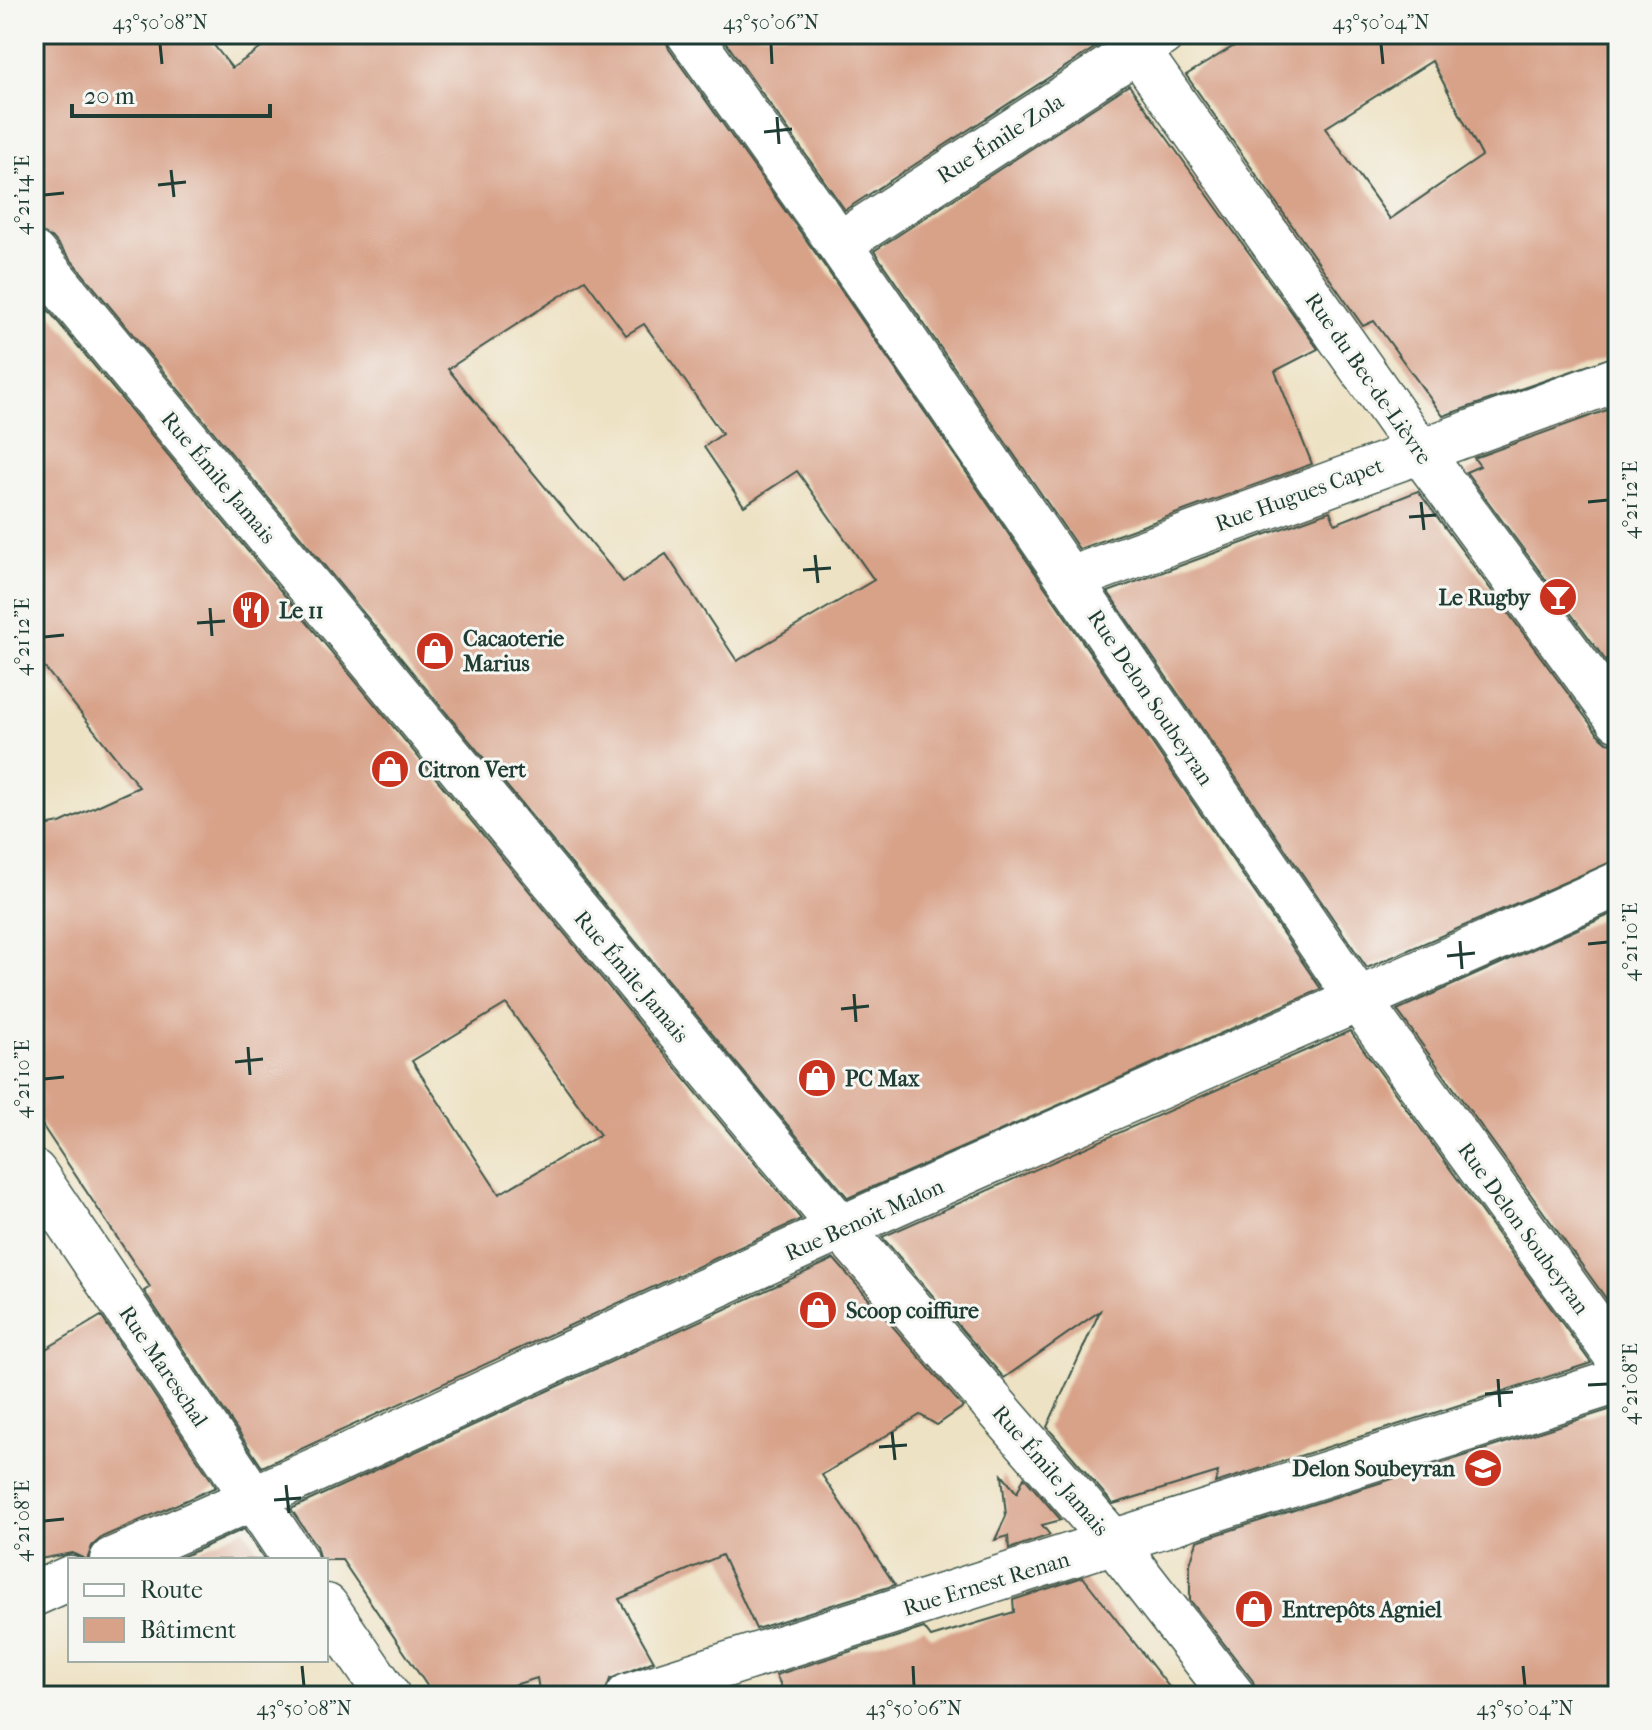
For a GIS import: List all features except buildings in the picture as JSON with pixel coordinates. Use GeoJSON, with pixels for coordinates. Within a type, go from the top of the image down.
{"type":"FeatureCollection","features":[{"type":"Feature","properties":{"kind":"street","name":"Rue Delon Soubeyran"},"geometry":{"type":"LineString","coordinates":[[689,34],[839,244],[1360,1002],[1618,1358]]}},
{"type":"Feature","properties":{"kind":"street","name":"Rue Émile Zola"},"geometry":{"type":"LineString","coordinates":[[839,244],[1141,39]]}},
{"type":"Feature","properties":{"kind":"street","name":"Rue du Bec-de-Lièvre"},"geometry":{"type":"LineString","coordinates":[[1141,39],[1419,450],[1618,719]]}},
{"type":"Feature","properties":{"kind":"street","name":"Rue Émile Jamais"},"geometry":{"type":"LineString","coordinates":[[34,254],[841,1228],[1114,1543],[1233,1696]]}},
{"type":"Feature","properties":{"kind":"street","name":"Rue Hugues Capet"},"geometry":{"type":"LineString","coordinates":[[1070,579],[1618,379]]}},
{"type":"Feature","properties":{"kind":"street","name":"Rue Benoit Malon"},"geometry":{"type":"LineString","coordinates":[[117,1558],[253,1499],[841,1228],[1360,1002],[1618,884]]}},
{"type":"Feature","properties":{"kind":"street","name":"Rue Mareschal"},"geometry":{"type":"LineString","coordinates":[[34,1172],[294,1558]]}},
{"type":"Feature","properties":{"kind":"street","name":"Rue Ernest Renan"},"geometry":{"type":"LineString","coordinates":[[628,1696],[1618,1381]]}},
{"type":"Feature","properties":{"kind":"street"},"geometry":{"type":"LineString","coordinates":[[34,1594],[68,1579]]}},
{"type":"Feature","properties":{"kind":"street"},"geometry":{"type":"LineString","coordinates":[[328,1609],[388,1696]]}},
{"type":"Feature","properties":{"kind":"place","name":"Le Rugby"},"geometry":{"type":"Point","coordinates":[1558,597]}},
{"type":"Feature","properties":{"kind":"place","name":"Le 11"},"geometry":{"type":"Point","coordinates":[251,610]}},
{"type":"Feature","properties":{"kind":"place","name":"Cacaoterie Marius"},"geometry":{"type":"Point","coordinates":[435,651]}},
{"type":"Feature","properties":{"kind":"place","name":"Citron Vert"},"geometry":{"type":"Point","coordinates":[390,769]}},
{"type":"Feature","properties":{"kind":"place","name":"PC Max"},"geometry":{"type":"Point","coordinates":[817,1078]}},
{"type":"Feature","properties":{"kind":"place","name":"Scoop coiffure"},"geometry":{"type":"Point","coordinates":[818,1310]}},
{"type":"Feature","properties":{"kind":"place","name":"Delon Soubeyran"},"geometry":{"type":"Point","coordinates":[1483,1468]}},
{"type":"Feature","properties":{"kind":"place","name":"Entrepôts Agniel"},"geometry":{"type":"Point","coordinates":[1254,1609]}}]}
